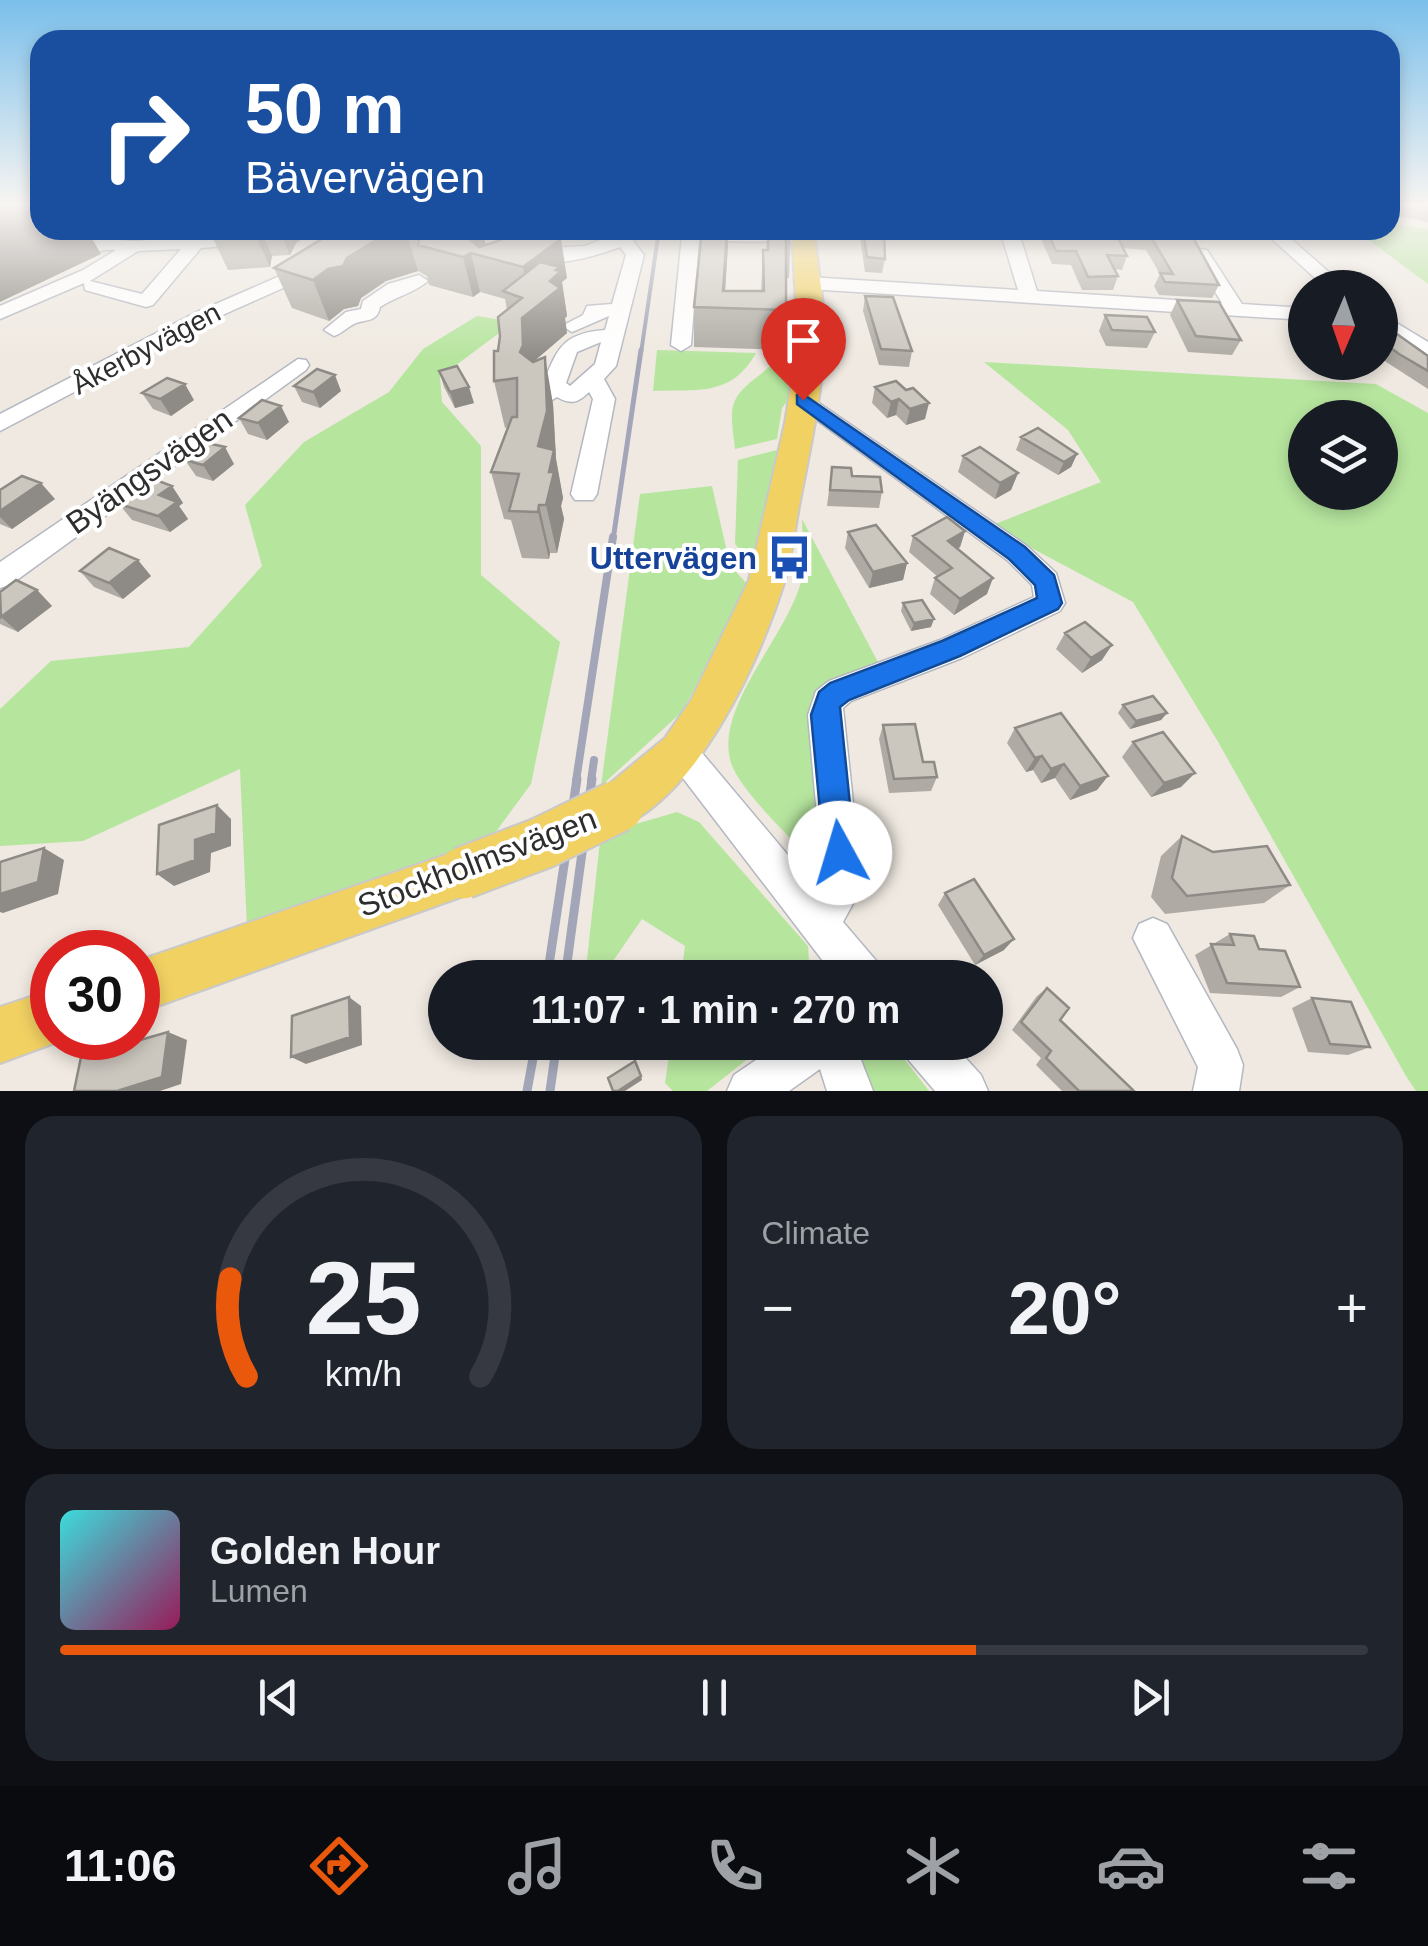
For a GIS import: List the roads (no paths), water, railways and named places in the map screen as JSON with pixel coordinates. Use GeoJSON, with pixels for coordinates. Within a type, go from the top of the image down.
{"type":"FeatureCollection","features":[{"type":"Feature","properties":{"kind":"main road","name":"Stockholmsvägen"},"geometry":{"type":"LineString","coordinates":[[160,979],[542,843],[618,806],[680,752],[705,714],[750,624],[766,580],[803,400],[811,341],[805,257]]}},
{"type":"Feature","properties":{"kind":"main road"},"geometry":{"type":"LineString","coordinates":[[0,1035],[30,1025]]}},
{"type":"Feature","properties":{"kind":"street"},"geometry":{"type":"LineString","coordinates":[[0,290],[68,257]]}},
{"type":"Feature","properties":{"kind":"street"},"geometry":{"type":"LineString","coordinates":[[0,313],[90,274],[117,257]]}},
{"type":"Feature","properties":{"kind":"street"},"geometry":{"type":"LineString","coordinates":[[92,286],[146,301],[184,257]]}},
{"type":"Feature","properties":{"kind":"street","name":"Åkerbyvägen"},"geometry":{"type":"LineString","coordinates":[[0,424],[202,316],[337,257]]}},
{"type":"Feature","properties":{"kind":"street"},"geometry":{"type":"LineString","coordinates":[[522,257],[564,264],[580,257]]}},
{"type":"Feature","properties":{"kind":"street"},"geometry":{"type":"LineString","coordinates":[[620,310],[594,310],[561,356],[548,391],[572,396],[605,366],[614,334],[634,257]]}},
{"type":"Feature","properties":{"kind":"street"},"geometry":{"type":"LineString","coordinates":[[682,346],[689,257]]}},
{"type":"Feature","properties":{"kind":"street"},"geometry":{"type":"LineString","coordinates":[[1017,257],[1029,296]]}},
{"type":"Feature","properties":{"kind":"street"},"geometry":{"type":"LineString","coordinates":[[1203,257],[1237,312]]}},
{"type":"Feature","properties":{"kind":"street"},"geometry":{"type":"LineString","coordinates":[[334,330],[353,316],[361,318],[371,311],[370,305],[395,288],[419,280]]}},
{"type":"Feature","properties":{"kind":"street"},"geometry":{"type":"LineString","coordinates":[[808,283],[1288,314]]}},
{"type":"Feature","properties":{"kind":"street"},"geometry":{"type":"LineString","coordinates":[[584,326],[614,334]]}},
{"type":"Feature","properties":{"kind":"street"},"geometry":{"type":"LineString","coordinates":[[1398,332],[1428,352]]}},
{"type":"Feature","properties":{"kind":"street","name":"Byängsvägen"},"geometry":{"type":"LineString","coordinates":[[0,576],[298,365]]}},
{"type":"Feature","properties":{"kind":"street"},"geometry":{"type":"LineString","coordinates":[[584,494],[604,398],[592,378]]}},
{"type":"Feature","properties":{"kind":"street"},"geometry":{"type":"LineString","coordinates":[[803,400],[1017,553],[1046,581],[1050,603],[951,649],[840,692],[828,701],[825,715],[843,887],[820,923]]}},
{"type":"Feature","properties":{"kind":"street"},"geometry":{"type":"LineString","coordinates":[[680,752],[849,960]]}},
{"type":"Feature","properties":{"kind":"street"},"geometry":{"type":"LineString","coordinates":[[1152,938],[1221,1065],[1216,1091]]}},
{"type":"Feature","properties":{"kind":"street"},"geometry":{"type":"LineString","coordinates":[[750,1091],[795,1060]]}},
{"type":"Feature","properties":{"kind":"street"},"geometry":{"type":"LineString","coordinates":[[839,1060],[850,1091]]}},
{"type":"Feature","properties":{"kind":"street"},"geometry":{"type":"LineString","coordinates":[[937,1060],[965,1091]]}},
{"type":"Feature","properties":{"kind":"railway"},"geometry":{"type":"LineString","coordinates":[[641,353],[655,257]]}},
{"type":"Feature","properties":{"kind":"railway"},"geometry":{"type":"LineString","coordinates":[[613,540],[641,350]]}},
{"type":"Feature","properties":{"kind":"railway"},"geometry":{"type":"LineString","coordinates":[[576,781],[613,537]]}},
{"type":"Feature","properties":{"kind":"railway"},"geometry":{"type":"LineString","coordinates":[[591,781],[594,760]]}},
{"type":"Feature","properties":{"kind":"railway"},"geometry":{"type":"LineString","coordinates":[[550,960],[577,779]]}},
{"type":"Feature","properties":{"kind":"railway"},"geometry":{"type":"LineString","coordinates":[[567,960],[592,779]]}},
{"type":"Feature","properties":{"kind":"railway"},"geometry":{"type":"LineString","coordinates":[[527,1091],[533,1060]]}},
{"type":"Feature","properties":{"kind":"railway"},"geometry":{"type":"LineString","coordinates":[[550,1091],[554,1060]]}},
{"type":"Feature","properties":{"kind":"place","name":"Uttervägen"},"geometry":{"type":"Point","coordinates":[790,558]}}]}
